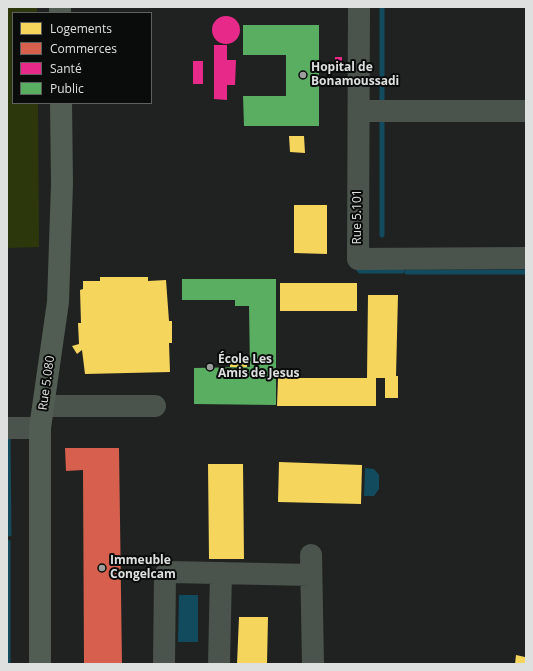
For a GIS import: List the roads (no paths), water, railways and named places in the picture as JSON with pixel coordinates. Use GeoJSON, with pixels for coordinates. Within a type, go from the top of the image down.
{"type":"FeatureCollection","features":[{"type":"Feature","properties":{"kind":"main road","name":"Rue 5.080"},"geometry":{"type":"LineString","coordinates":[[40,664],[40,428],[58,302],[62,184],[61,104]]}},
{"type":"Feature","properties":{"kind":"street","name":"Rue 5.101"},"geometry":{"type":"LineString","coordinates":[[359,7],[358,259],[526,258]]}},
{"type":"Feature","properties":{"kind":"street"},"geometry":{"type":"LineString","coordinates":[[359,111],[526,111]]}},
{"type":"Feature","properties":{"kind":"street"},"geometry":{"type":"LineString","coordinates":[[44,406],[155,406]]}},
{"type":"Feature","properties":{"kind":"street"},"geometry":{"type":"LineString","coordinates":[[7,428],[40,428]]}},
{"type":"Feature","properties":{"kind":"street"},"geometry":{"type":"LineString","coordinates":[[164,664],[165,575],[170,572],[221,573],[311,565],[313,664]]}},
{"type":"Feature","properties":{"kind":"street"},"geometry":{"type":"LineString","coordinates":[[219,664],[221,573]]}},
{"type":"Feature","properties":{"kind":"water"},"geometry":{"type":"Polygon","coordinates":[[[365,468],[374,469],[379,475],[379,489],[374,496],[364,496],[365,468]]]}},
{"type":"Feature","properties":{"kind":"water"},"geometry":{"type":"Polygon","coordinates":[[[179,595],[198,595],[198,642],[178,642],[179,595]]]}},
{"type":"Feature","properties":{"kind":"waterway"},"geometry":{"type":"LineString","coordinates":[[382,7],[382,106]]}},
{"type":"Feature","properties":{"kind":"waterway"},"geometry":{"type":"LineString","coordinates":[[382,116],[382,235]]}},
{"type":"Feature","properties":{"kind":"waterway"},"geometry":{"type":"LineString","coordinates":[[356,266],[360,271],[402,271]]}},
{"type":"Feature","properties":{"kind":"waterway"},"geometry":{"type":"LineString","coordinates":[[407,272],[526,272]]}},
{"type":"Feature","properties":{"kind":"waterway"},"geometry":{"type":"LineString","coordinates":[[8,433],[9,534]]}},
{"type":"Feature","properties":{"kind":"waterway"},"geometry":{"type":"LineString","coordinates":[[8,542],[8,664]]}},
{"type":"Feature","properties":{"kind":"place","name":"Hopital de Bonamoussadi"},"geometry":{"type":"Point","coordinates":[303,75]}},
{"type":"Feature","properties":{"kind":"place","name":"École Les Amis de Jesus"},"geometry":{"type":"Point","coordinates":[210,367]}},
{"type":"Feature","properties":{"kind":"place","name":"Immeuble Congelcam"},"geometry":{"type":"Point","coordinates":[102,568]}}]}
